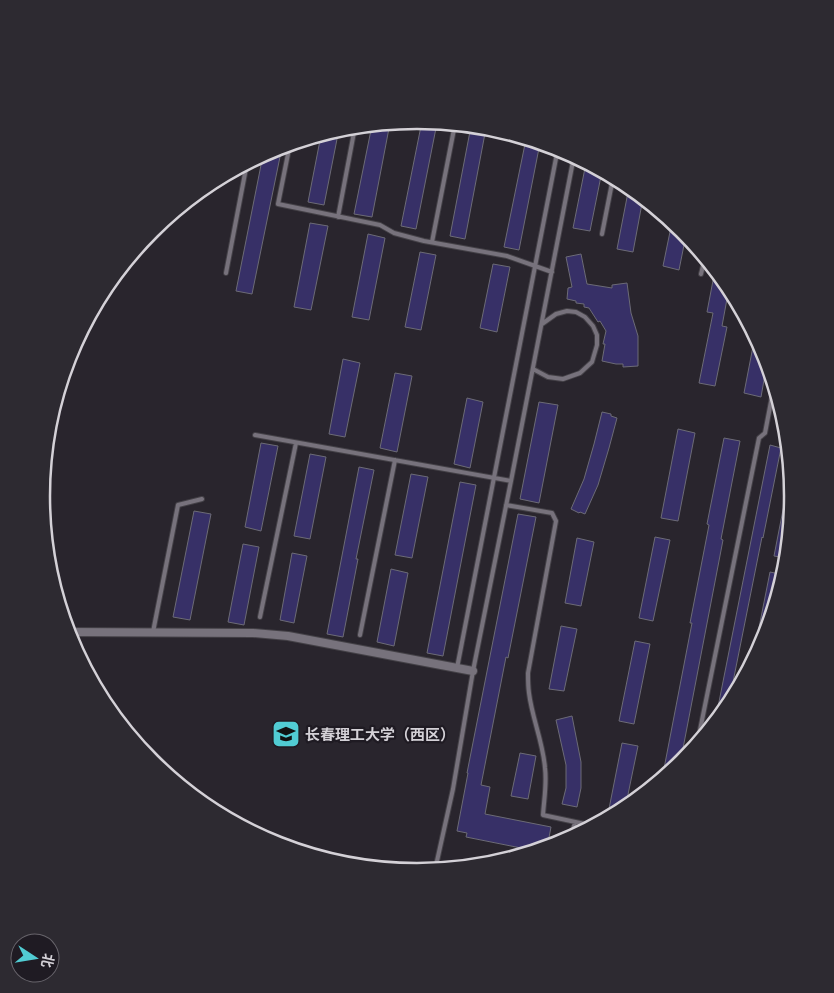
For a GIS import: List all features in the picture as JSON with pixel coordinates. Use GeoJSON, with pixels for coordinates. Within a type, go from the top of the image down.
{"type":"FeatureCollection","features":[{"type":"Feature","properties":{"kind":"street"},"geometry":{"type":"LineString","coordinates":[[76,632],[253,633],[288,636],[474,671]]}},
{"type":"Feature","properties":{"kind":"lane"},"geometry":{"type":"LineString","coordinates":[[432,242],[454,132]]}},
{"type":"Feature","properties":{"kind":"lane"},"geometry":{"type":"LineString","coordinates":[[338,217],[353,136]]}},
{"type":"Feature","properties":{"kind":"lane"},"geometry":{"type":"LineString","coordinates":[[288,153],[278,204],[380,226],[394,233],[432,242],[507,256],[552,272]]}},
{"type":"Feature","properties":{"kind":"lane"},"geometry":{"type":"LineString","coordinates":[[457,668],[556,157]]}},
{"type":"Feature","properties":{"kind":"lane"},"geometry":{"type":"LineString","coordinates":[[437,863],[453,789],[474,671],[572,164]]}},
{"type":"Feature","properties":{"kind":"lane"},"geometry":{"type":"LineString","coordinates":[[226,273],[245,173]]}},
{"type":"Feature","properties":{"kind":"lane"},"geometry":{"type":"LineString","coordinates":[[602,234],[612,186]]}},
{"type":"Feature","properties":{"kind":"lane"},"geometry":{"type":"LineString","coordinates":[[701,274],[703,267]]}},
{"type":"Feature","properties":{"kind":"lane"},"geometry":{"type":"LineString","coordinates":[[533,370],[548,377],[563,379],[580,373],[592,362],[597,345],[596,335],[592,326],[585,317],[576,312],[567,311],[556,314],[542,324]]}},
{"type":"Feature","properties":{"kind":"lane"},"geometry":{"type":"LineString","coordinates":[[700,729],[759,438],[765,433],[771,402]]}},
{"type":"Feature","properties":{"kind":"lane"},"geometry":{"type":"LineString","coordinates":[[255,435],[511,481]]}},
{"type":"Feature","properties":{"kind":"lane"},"geometry":{"type":"LineString","coordinates":[[260,617],[296,442]]}},
{"type":"Feature","properties":{"kind":"lane"},"geometry":{"type":"LineString","coordinates":[[360,635],[395,460]]}},
{"type":"Feature","properties":{"kind":"lane"},"geometry":{"type":"LineString","coordinates":[[153,632],[178,505],[202,499]]}},
{"type":"Feature","properties":{"kind":"lane"},"geometry":{"type":"LineString","coordinates":[[506,505],[552,513],[556,521],[528,673],[529,693],[545,768],[546,785],[543,814],[583,824]]}},
{"type":"Feature","properties":{"kind":"lane"},"geometry":{"type":"LineString","coordinates":[[573,829],[575,822]]}},
{"type":"Feature","properties":{"kind":"building"},"geometry":{"type":"Polygon","coordinates":[[[420,129],[436,130],[416,229],[401,226],[420,129]]]}},
{"type":"Feature","properties":{"kind":"building"},"geometry":{"type":"Polygon","coordinates":[[[389,131],[372,217],[354,214],[370,133],[389,131]]]}},
{"type":"Feature","properties":{"kind":"building"},"geometry":{"type":"Polygon","coordinates":[[[470,134],[484,136],[465,239],[450,236],[470,134]]]}},
{"type":"Feature","properties":{"kind":"building"},"geometry":{"type":"Polygon","coordinates":[[[337,139],[324,205],[308,202],[319,143],[337,139]]]}},
{"type":"Feature","properties":{"kind":"building"},"geometry":{"type":"Polygon","coordinates":[[[525,146],[539,150],[519,250],[504,247],[525,146]]]}},
{"type":"Feature","properties":{"kind":"building"},"geometry":{"type":"Polygon","coordinates":[[[280,156],[252,294],[236,291],[261,164],[280,156]]]}},
{"type":"Feature","properties":{"kind":"building"},"geometry":{"type":"Polygon","coordinates":[[[585,170],[600,179],[590,231],[573,228],[585,170]]]}},
{"type":"Feature","properties":{"kind":"building"},"geometry":{"type":"Polygon","coordinates":[[[627,196],[641,206],[633,252],[617,249],[627,196]]]}},
{"type":"Feature","properties":{"kind":"building"},"geometry":{"type":"Polygon","coordinates":[[[310,223],[328,226],[311,310],[294,307],[310,223]]]}},
{"type":"Feature","properties":{"kind":"building"},"geometry":{"type":"Polygon","coordinates":[[[670,231],[684,245],[679,270],[663,266],[670,231]]]}},
{"type":"Feature","properties":{"kind":"building"},"geometry":{"type":"Polygon","coordinates":[[[368,234],[385,238],[369,320],[352,317],[368,234]]]}},
{"type":"Feature","properties":{"kind":"building"},"geometry":{"type":"Polygon","coordinates":[[[420,252],[436,255],[421,330],[405,327],[420,252]]]}},
{"type":"Feature","properties":{"kind":"building"},"geometry":{"type":"Polygon","coordinates":[[[581,254],[587,284],[612,288],[612,285],[627,283],[631,313],[638,336],[638,366],[623,367],[623,364],[602,361],[606,331],[589,308],[584,307],[584,304],[567,299],[568,288],[572,287],[566,257],[581,254]]]}},
{"type":"Feature","properties":{"kind":"building"},"geometry":{"type":"Polygon","coordinates":[[[493,264],[510,267],[497,332],[480,328],[493,264]]]}},
{"type":"Feature","properties":{"kind":"building"},"geometry":{"type":"Polygon","coordinates":[[[713,280],[727,300],[722,326],[727,327],[715,386],[699,383],[713,313],[707,312],[713,280]]]}},
{"type":"Feature","properties":{"kind":"building"},"geometry":{"type":"Polygon","coordinates":[[[753,348],[764,378],[761,397],[744,393],[753,348]]]}},
{"type":"Feature","properties":{"kind":"building"},"geometry":{"type":"Polygon","coordinates":[[[343,359],[360,363],[345,437],[329,434],[343,359]]]}},
{"type":"Feature","properties":{"kind":"building"},"geometry":{"type":"Polygon","coordinates":[[[395,373],[412,376],[397,452],[380,448],[395,373]]]}},
{"type":"Feature","properties":{"kind":"building"},"geometry":{"type":"Polygon","coordinates":[[[467,398],[483,402],[470,468],[454,464],[467,398]]]}},
{"type":"Feature","properties":{"kind":"building"},"geometry":{"type":"Polygon","coordinates":[[[539,402],[558,405],[539,503],[520,499],[539,402]]]}},
{"type":"Feature","properties":{"kind":"building"},"geometry":{"type":"Polygon","coordinates":[[[602,412],[617,418],[598,485],[585,514],[579,513],[571,509],[584,479],[602,412]]]}},
{"type":"Feature","properties":{"kind":"building"},"geometry":{"type":"Polygon","coordinates":[[[678,429],[695,433],[678,521],[661,518],[678,429]]]}},
{"type":"Feature","properties":{"kind":"building"},"geometry":{"type":"Polygon","coordinates":[[[724,438],[740,441],[683,749],[664,767],[692,623],[690,623],[709,525],[707,524],[724,438]]]}},
{"type":"Feature","properties":{"kind":"building"},"geometry":{"type":"Polygon","coordinates":[[[261,443],[278,446],[261,531],[245,527],[261,443]]]}},
{"type":"Feature","properties":{"kind":"building"},"geometry":{"type":"Polygon","coordinates":[[[770,445],[781,448],[733,684],[718,705],[770,445]]]}},
{"type":"Feature","properties":{"kind":"building"},"geometry":{"type":"Polygon","coordinates":[[[310,454],[326,457],[310,539],[294,536],[310,454]]]}},
{"type":"Feature","properties":{"kind":"building"},"geometry":{"type":"Polygon","coordinates":[[[359,467],[374,470],[343,637],[327,634],[359,467]]]}},
{"type":"Feature","properties":{"kind":"building"},"geometry":{"type":"Polygon","coordinates":[[[411,474],[428,477],[412,558],[395,555],[411,474]]]}},
{"type":"Feature","properties":{"kind":"building"},"geometry":{"type":"Polygon","coordinates":[[[460,482],[476,485],[443,656],[427,653],[460,482]]]}},
{"type":"Feature","properties":{"kind":"building"},"geometry":{"type":"Polygon","coordinates":[[[784,507],[779,557],[774,556],[784,507]]]}},
{"type":"Feature","properties":{"kind":"building"},"geometry":{"type":"Polygon","coordinates":[[[194,511],[211,514],[190,620],[173,617],[194,511]]]}},
{"type":"Feature","properties":{"kind":"building"},"geometry":{"type":"Polygon","coordinates":[[[518,514],[536,517],[481,785],[490,787],[485,814],[551,827],[549,839],[522,848],[466,837],[467,833],[457,831],[518,514]]]}},
{"type":"Feature","properties":{"kind":"building"},"geometry":{"type":"Polygon","coordinates":[[[655,537],[670,540],[653,621],[639,618],[655,537]]]}},
{"type":"Feature","properties":{"kind":"building"},"geometry":{"type":"Polygon","coordinates":[[[577,538],[594,542],[581,606],[565,603],[577,538]]]}},
{"type":"Feature","properties":{"kind":"building"},"geometry":{"type":"Polygon","coordinates":[[[243,544],[259,547],[244,625],[228,622],[243,544]]]}},
{"type":"Feature","properties":{"kind":"building"},"geometry":{"type":"Polygon","coordinates":[[[292,553],[307,556],[294,623],[280,620],[292,553]]]}},
{"type":"Feature","properties":{"kind":"building"},"geometry":{"type":"Polygon","coordinates":[[[391,569],[408,573],[394,646],[377,642],[391,569]]]}},
{"type":"Feature","properties":{"kind":"building"},"geometry":{"type":"Polygon","coordinates":[[[770,572],[776,573],[765,614],[758,631],[770,572]]]}},
{"type":"Feature","properties":{"kind":"building"},"geometry":{"type":"Polygon","coordinates":[[[561,626],[577,629],[564,691],[549,689],[561,626]]]}},
{"type":"Feature","properties":{"kind":"building"},"geometry":{"type":"Polygon","coordinates":[[[635,641],[650,644],[634,724],[619,721],[635,641]]]}},
{"type":"Feature","properties":{"kind":"building"},"geometry":{"type":"Polygon","coordinates":[[[572,716],[581,762],[581,788],[577,807],[562,804],[566,788],[566,765],[556,720],[572,716]]]}},
{"type":"Feature","properties":{"kind":"building"},"geometry":{"type":"Polygon","coordinates":[[[622,743],[638,746],[627,797],[609,809],[622,743]]]}},
{"type":"Feature","properties":{"kind":"building"},"geometry":{"type":"Polygon","coordinates":[[[520,753],[536,756],[528,799],[511,796],[520,753]]]}},
{"type":"Feature","properties":{"kind":"place","name":"长春理工大学（西区）"},"geometry":{"type":"Point","coordinates":[286,734]}}]}
